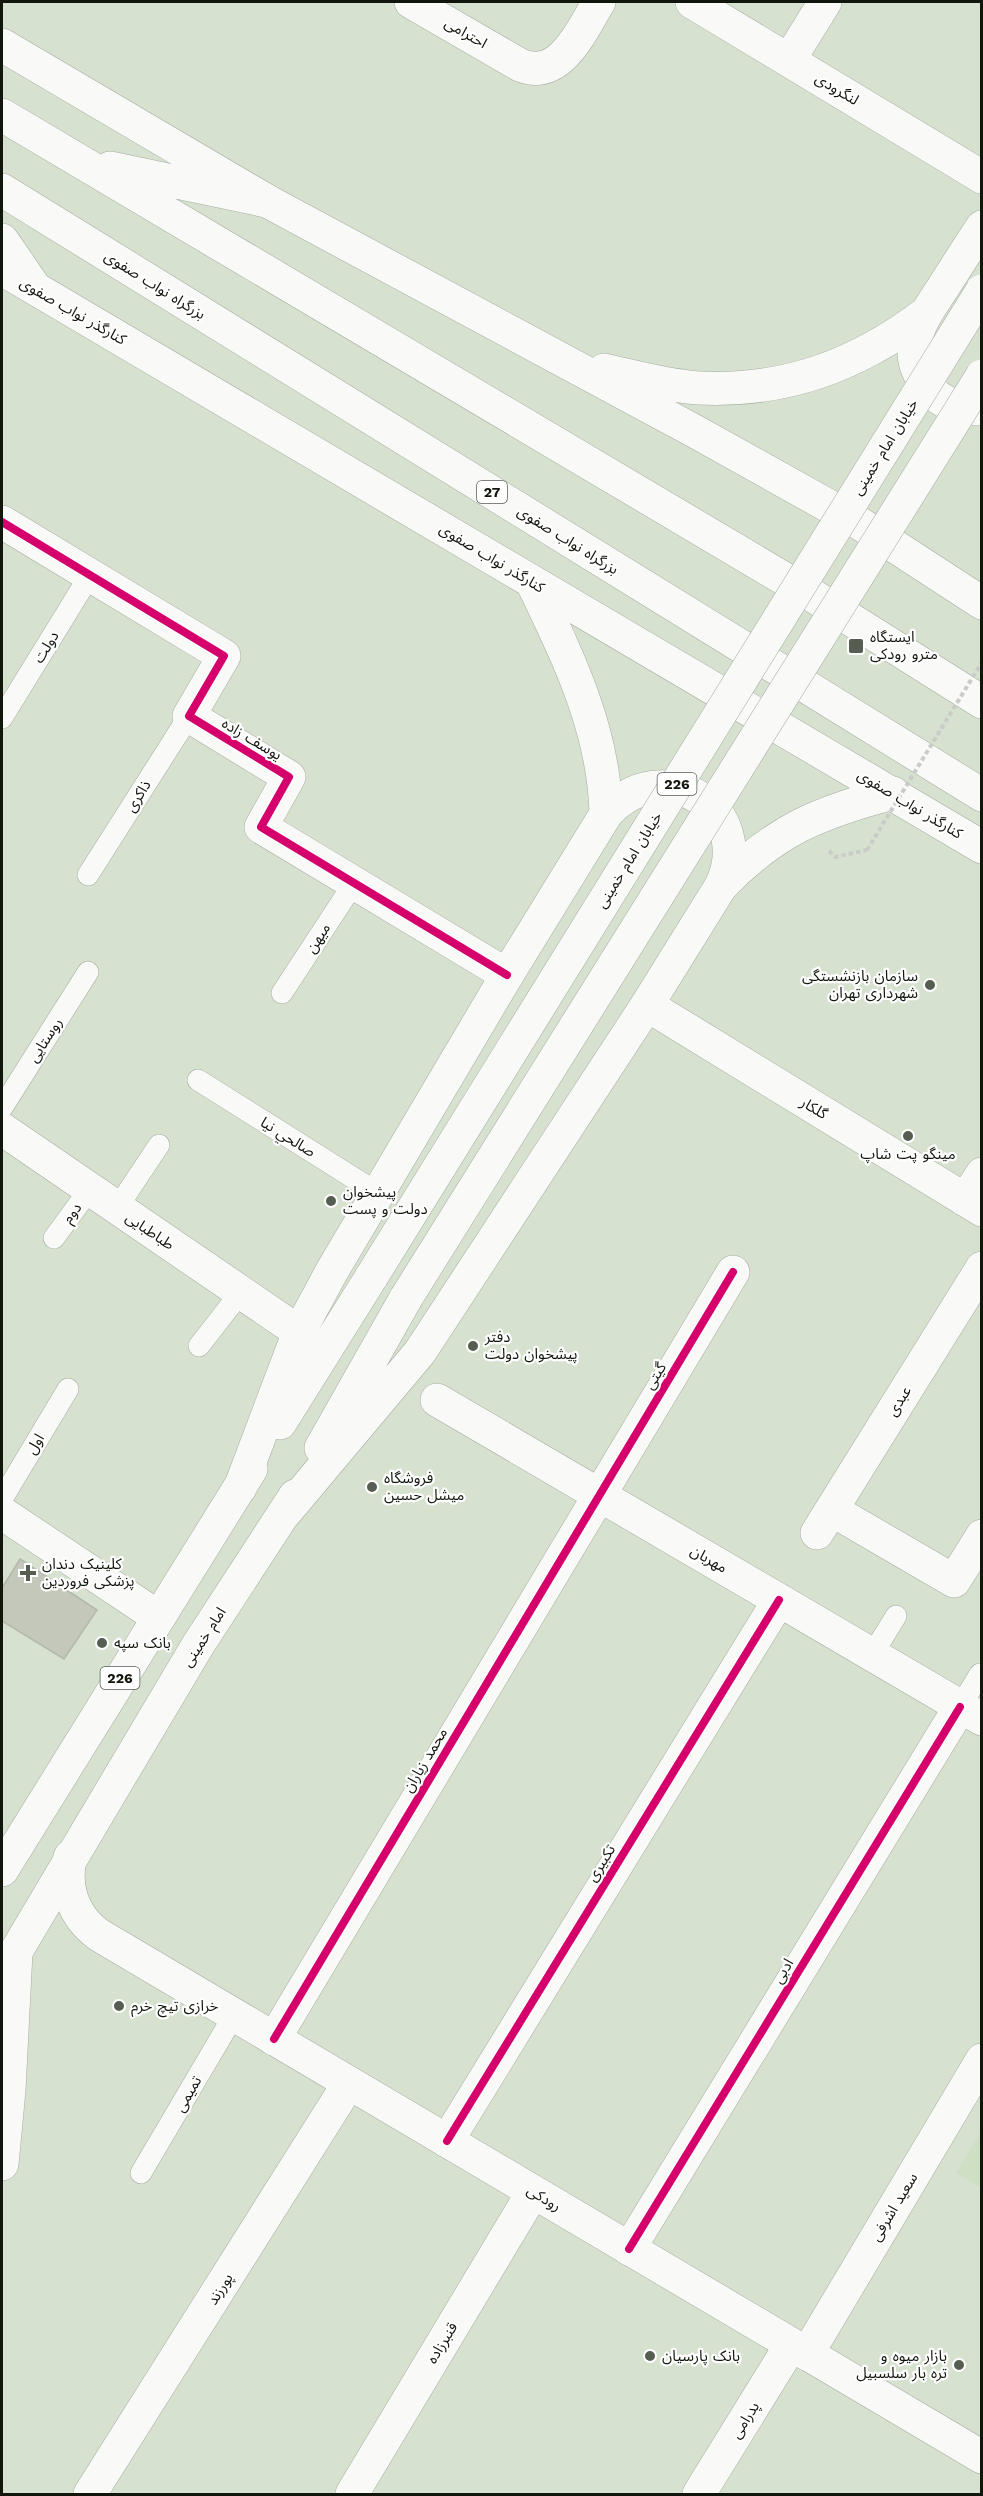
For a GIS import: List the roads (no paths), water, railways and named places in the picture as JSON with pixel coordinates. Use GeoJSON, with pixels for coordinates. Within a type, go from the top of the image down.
{"type":"FeatureCollection","features":[{"type":"Feature","properties":{"kind":"main road","name":"احترامی"},"geometry":{"type":"LineString","coordinates":[[411,2],[520,65],[537,68],[547,68],[565,55],[599,2]]}},
{"type":"Feature","properties":{"kind":"main road","name":"لنگرودی"},"geometry":{"type":"LineString","coordinates":[[692,2],[981,177]]}},
{"type":"Feature","properties":{"kind":"main road"},"geometry":{"type":"LineString","coordinates":[[789,60],[825,2]]}},
{"type":"Feature","properties":{"kind":"main road"},"geometry":{"type":"LineString","coordinates":[[2,45],[267,201],[698,433],[859,524],[981,603]]}},
{"type":"Feature","properties":{"kind":"main road"},"geometry":{"type":"LineString","coordinates":[[2,115],[815,597],[981,702]]}},
{"type":"Feature","properties":{"kind":"main road"},"geometry":{"type":"LineString","coordinates":[[83,162],[267,201]]}},
{"type":"Feature","properties":{"kind":"main road","name":"بزرگراه نواب صفوی"},"geometry":{"type":"LineString","coordinates":[[2,190],[981,795]]}},
{"type":"Feature","properties":{"kind":"main road"},"geometry":{"type":"LineString","coordinates":[[981,227],[925,315],[914,340],[914,354],[923,381],[931,392],[954,406],[968,410],[981,409]]}},
{"type":"Feature","properties":{"kind":"main road"},"geometry":{"type":"LineString","coordinates":[[2,240],[35,288]]}},
{"type":"Feature","properties":{"kind":"main road","name":"کنارگذر نواب صفوی"},"geometry":{"type":"LineString","coordinates":[[2,269],[981,847]]}},
{"type":"Feature","properties":{"kind":"main road","name":"خیابان امام خمینی"},"geometry":{"type":"LineString","coordinates":[[240,1488],[981,291]]}},
{"type":"Feature","properties":{"kind":"main road"},"geometry":{"type":"LineString","coordinates":[[564,362],[656,382],[697,388],[738,388],[778,383],[818,373],[856,358],[892,339],[925,315]]}},
{"type":"Feature","properties":{"kind":"main road","name":"امام خمینی"},"geometry":{"type":"LineString","coordinates":[[9,1964],[70,1857],[198,1645],[284,1514],[406,1298],[981,376]]}},
{"type":"Feature","properties":{"kind":"main road"},"geometry":{"type":"LineString","coordinates":[[2,522],[224,656],[189,716]]}},
{"type":"Feature","properties":{"kind":"main road"},"geometry":{"type":"LineString","coordinates":[[532,582],[582,689],[606,781],[606,814]]}},
{"type":"Feature","properties":{"kind":"main road","name":"یوسف زاده"},"geometry":{"type":"LineString","coordinates":[[189,716],[289,777],[261,827],[507,975]]}},
{"type":"Feature","properties":{"kind":"main road"},"geometry":{"type":"LineString","coordinates":[[240,1488],[300,1332],[332,1271],[507,975],[606,814],[615,803],[639,790],[666,786],[692,793],[714,810],[727,833],[729,860],[727,874],[721,886],[420,1352],[284,1514]]}},
{"type":"Feature","properties":{"kind":"main road"},"geometry":{"type":"LineString","coordinates":[[721,886],[760,851],[801,824],[852,804],[893,793]]}},
{"type":"Feature","properties":{"kind":"main road","name":"گلکار"},"geometry":{"type":"LineString","coordinates":[[646,1005],[976,1195]]}},
{"type":"Feature","properties":{"kind":"main road","name":"طباطبایی"},"geometry":{"type":"LineString","coordinates":[[2,1129],[300,1332]]}},
{"type":"Feature","properties":{"kind":"main road","name":"عبدی"},"geometry":{"type":"LineString","coordinates":[[981,1268],[825,1521],[954,1581],[981,1536]]}},
{"type":"Feature","properties":{"kind":"main road","name":"گیتی"},"geometry":{"type":"LineString","coordinates":[[600,1495],[733,1272]]}},
{"type":"Feature","properties":{"kind":"main road","name":"مهربان"},"geometry":{"type":"LineString","coordinates":[[437,1400],[971,1713]]}},
{"type":"Feature","properties":{"kind":"main road","name":"226"},"geometry":{"type":"LineString","coordinates":[[2,1870],[240,1488]]}},
{"type":"Feature","properties":{"kind":"main road","name":"محمد زیاران"},"geometry":{"type":"LineString","coordinates":[[274,2039],[600,1495]]}},
{"type":"Feature","properties":{"kind":"main road"},"geometry":{"type":"LineString","coordinates":[[2,1513],[158,1617]]}},
{"type":"Feature","properties":{"kind":"main road","name":"تکبیری"},"geometry":{"type":"LineString","coordinates":[[447,2141],[779,1600]]}},
{"type":"Feature","properties":{"kind":"main road","name":"ادبی"},"geometry":{"type":"LineString","coordinates":[[628,2249],[971,1713]]}},
{"type":"Feature","properties":{"kind":"main road","name":"رودکی"},"geometry":{"type":"LineString","coordinates":[[70,1857],[68,1884],[75,1909],[91,1930],[981,2457]]}},
{"type":"Feature","properties":{"kind":"main road"},"geometry":{"type":"LineString","coordinates":[[2,2164],[9,2090],[9,1964]]}},
{"type":"Feature","properties":{"kind":"main road","name":"سعید اشرفی"},"geometry":{"type":"LineString","coordinates":[[799,2349],[981,2060]]}},
{"type":"Feature","properties":{"kind":"main road","name":"پورزند"},"geometry":{"type":"LineString","coordinates":[[90,2494],[349,2084]]}},
{"type":"Feature","properties":{"kind":"main road","name":"قنبرزاده"},"geometry":{"type":"LineString","coordinates":[[352,2494],[533,2192]]}},
{"type":"Feature","properties":{"kind":"main road","name":"پدرامی"},"geometry":{"type":"LineString","coordinates":[[699,2494],[799,2349]]}},
{"type":"Feature","properties":{"kind":"lane","name":"دولت"},"geometry":{"type":"LineString","coordinates":[[2,718],[90,575]]}},
{"type":"Feature","properties":{"kind":"lane","name":"ذاکری"},"geometry":{"type":"LineString","coordinates":[[88,875],[189,716]]}},
{"type":"Feature","properties":{"kind":"lane","name":"میهن"},"geometry":{"type":"LineString","coordinates":[[282,993],[354,883]]}},
{"type":"Feature","properties":{"kind":"lane","name":"روستایی"},"geometry":{"type":"LineString","coordinates":[[2,1108],[88,972]]}},
{"type":"Feature","properties":{"kind":"lane","name":"صالحي نیا"},"geometry":{"type":"LineString","coordinates":[[198,1080],[379,1194]]}},
{"type":"Feature","properties":{"kind":"lane"},"geometry":{"type":"LineString","coordinates":[[117,1208],[159,1145]]}},
{"type":"Feature","properties":{"kind":"lane","name":"دوم"},"geometry":{"type":"LineString","coordinates":[[54,1238],[90,1189]]}},
{"type":"Feature","properties":{"kind":"lane"},"geometry":{"type":"LineString","coordinates":[[199,1346],[241,1292]]}},
{"type":"Feature","properties":{"kind":"lane","name":"اول"},"geometry":{"type":"LineString","coordinates":[[2,1498],[68,1389]]}},
{"type":"Feature","properties":{"kind":"lane"},"geometry":{"type":"LineString","coordinates":[[872,1655],[896,1616]]}},
{"type":"Feature","properties":{"kind":"lane"},"geometry":{"type":"LineString","coordinates":[[971,1713],[980,1674]]}},
{"type":"Feature","properties":{"kind":"lane","name":"تمیمی"},"geometry":{"type":"LineString","coordinates":[[141,2173],[234,2015]]}},
{"type":"Feature","properties":{"kind":"place","name":"ایستگاه مترو رودکی"},"geometry":{"type":"Point","coordinates":[856,646]}},
{"type":"Feature","properties":{"kind":"place","name":"سازمان بازنشستگی شهرداری تهران"},"geometry":{"type":"Point","coordinates":[930,985]}},
{"type":"Feature","properties":{"kind":"place","name":"مینگو پت شاپ"},"geometry":{"type":"Point","coordinates":[908,1136]}},
{"type":"Feature","properties":{"kind":"place","name":"پیشخوان دولت و پست"},"geometry":{"type":"Point","coordinates":[331,1201]}},
{"type":"Feature","properties":{"kind":"place","name":"دفتر پیشخوان دولت"},"geometry":{"type":"Point","coordinates":[473,1346]}},
{"type":"Feature","properties":{"kind":"place","name":"فروشگاه میشل حسین"},"geometry":{"type":"Point","coordinates":[372,1487]}},
{"type":"Feature","properties":{"kind":"place","name":"کلینیک دندان پزشکی فروردین"},"geometry":{"type":"Point","coordinates":[28,1573]}},
{"type":"Feature","properties":{"kind":"place","name":"بانک سپه"},"geometry":{"type":"Point","coordinates":[102,1643]}},
{"type":"Feature","properties":{"kind":"place","name":"خرازی تیچ خرم"},"geometry":{"type":"Point","coordinates":[119,2006]}},
{"type":"Feature","properties":{"kind":"place","name":"بانک پارسیان"},"geometry":{"type":"Point","coordinates":[650,2356]}},
{"type":"Feature","properties":{"kind":"place","name":"بازار میوه و تره بار سلسبیل"},"geometry":{"type":"Point","coordinates":[959,2365]}}]}
